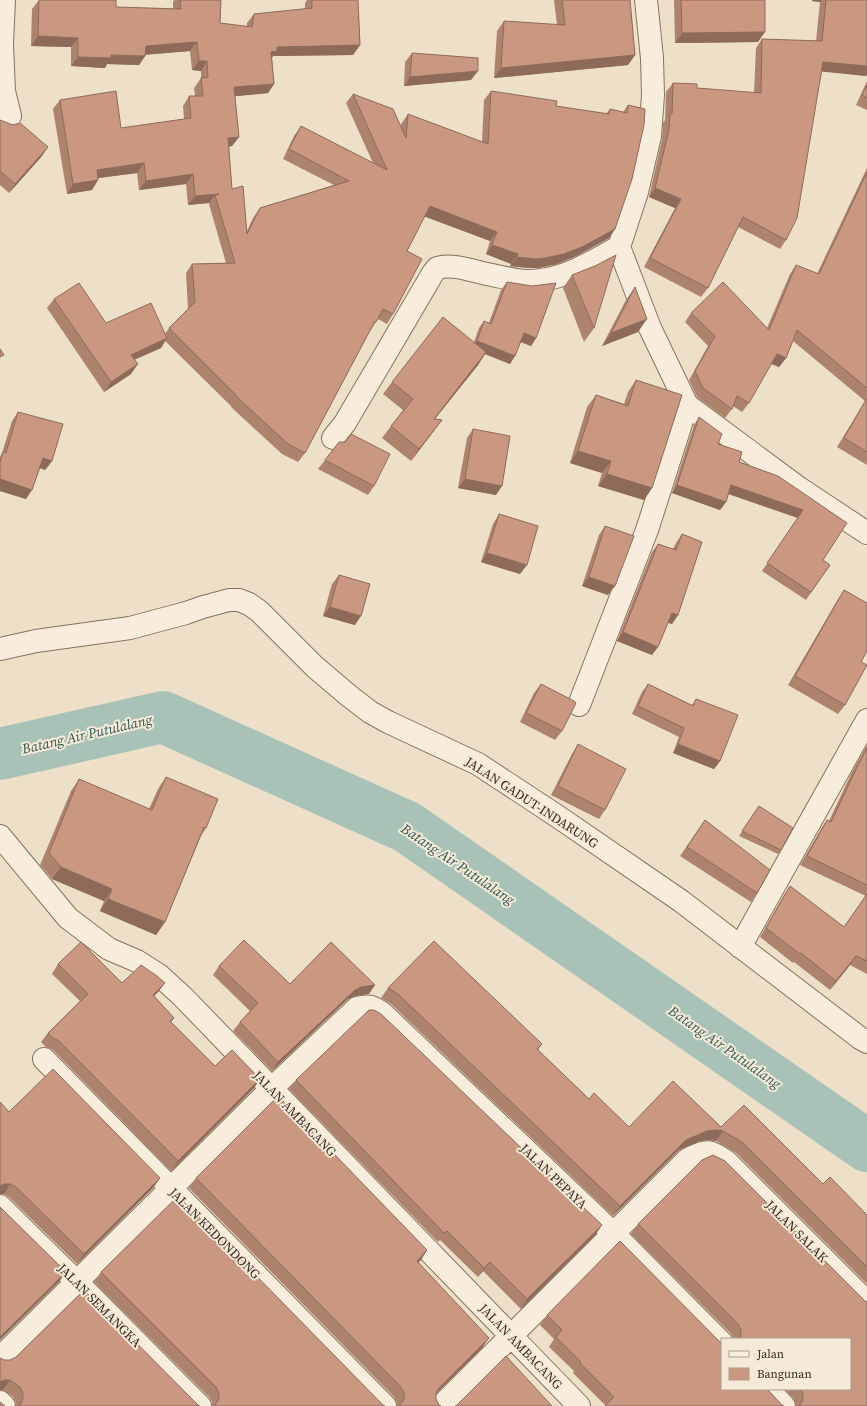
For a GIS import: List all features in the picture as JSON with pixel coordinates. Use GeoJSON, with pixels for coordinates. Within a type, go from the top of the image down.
{"type":"FeatureCollection","features":[{"type":"Feature","properties":{"kind":"street"},"geometry":{"type":"LineString","coordinates":[[0,118],[7,122],[10,116],[4,91],[2,44],[4,0]]}},
{"type":"Feature","properties":{"kind":"street"},"geometry":{"type":"LineString","coordinates":[[646,0],[652,58],[653,95],[650,136],[637,192],[619,247],[650,328],[687,405],[799,488],[867,533]]}},
{"type":"Feature","properties":{"kind":"street"},"geometry":{"type":"LineString","coordinates":[[333,438],[345,423],[437,268],[450,266],[515,280],[539,281],[558,277],[584,266],[619,247]]}},
{"type":"Feature","properties":{"kind":"street"},"geometry":{"type":"LineString","coordinates":[[579,705],[646,530],[687,405]]}},
{"type":"Feature","properties":{"kind":"street","name":"JALAN GADUT-INDARUNG"},"geometry":{"type":"LineString","coordinates":[[0,649],[36,641],[130,628],[186,614],[203,607],[229,600],[239,600],[249,604],[259,611],[315,667],[370,712],[484,768],[557,816],[681,901],[867,1042]]}},
{"type":"Feature","properties":{"kind":"street"},"geometry":{"type":"LineString","coordinates":[[740,947],[867,720]]}},
{"type":"Feature","properties":{"kind":"street","name":"JALAN AMBACANG"},"geometry":{"type":"LineString","coordinates":[[0,836],[68,918],[109,949],[137,961],[159,975],[183,997],[579,1406]]}},
{"type":"Feature","properties":{"kind":"street","name":"JALAN PEPAYA"},"geometry":{"type":"LineString","coordinates":[[271,1088],[357,1008],[366,1005],[374,1008],[382,1013],[614,1234],[721,1342]]}},
{"type":"Feature","properties":{"kind":"street","name":"JALAN KEDONDONG"},"geometry":{"type":"LineString","coordinates":[[44,1059],[385,1406]]}},
{"type":"Feature","properties":{"kind":"street"},"geometry":{"type":"LineString","coordinates":[[0,1358],[271,1088]]}},
{"type":"Feature","properties":{"kind":"street","name":"JALAN SALAK"},"geometry":{"type":"LineString","coordinates":[[614,1234],[688,1159],[704,1151],[712,1152],[726,1161],[867,1302]]}},
{"type":"Feature","properties":{"kind":"street","name":"JALAN SEMANGKA"},"geometry":{"type":"LineString","coordinates":[[0,1206],[200,1406]]}},
{"type":"Feature","properties":{"kind":"street"},"geometry":{"type":"LineString","coordinates":[[441,1406],[614,1234]]}},
{"type":"Feature","properties":{"kind":"street"},"geometry":{"type":"LineString","coordinates":[[769,1390],[784,1406]]}},
{"type":"Feature","properties":{"kind":"street"},"geometry":{"type":"LineString","coordinates":[[0,1402],[4,1406]]}},
{"type":"Feature","properties":{"kind":"building"},"geometry":{"type":"Polygon","coordinates":[[[39,0],[116,0],[116,7],[181,9],[180,0],[221,0],[220,23],[252,27],[254,14],[312,8],[312,0],[358,0],[360,45],[277,47],[277,51],[271,52],[274,84],[234,87],[239,137],[228,138],[232,189],[243,186],[247,234],[260,208],[349,181],[289,149],[301,126],[387,170],[353,94],[393,109],[406,138],[408,114],[488,144],[491,91],[557,101],[556,106],[609,114],[610,109],[627,113],[628,105],[645,109],[644,125],[632,179],[615,229],[582,247],[564,254],[535,259],[517,257],[518,254],[492,245],[497,232],[430,206],[407,251],[422,259],[393,314],[383,309],[376,322],[375,321],[305,453],[288,444],[238,398],[169,328],[195,302],[192,264],[235,263],[215,195],[219,194],[195,196],[193,174],[146,181],[144,163],[97,170],[98,180],[73,184],[60,100],[116,91],[121,128],[191,118],[189,96],[203,96],[201,78],[208,77],[207,61],[199,61],[197,42],[146,46],[145,56],[111,55],[111,58],[78,57],[78,38],[38,36],[39,0]]]}},
{"type":"Feature","properties":{"kind":"building"},"geometry":{"type":"Polygon","coordinates":[[[562,0],[630,0],[635,55],[501,68],[504,21],[565,25],[562,0]]]}},
{"type":"Feature","properties":{"kind":"building"},"geometry":{"type":"Polygon","coordinates":[[[681,0],[765,0],[765,32],[682,33],[681,0]]]}},
{"type":"Feature","properties":{"kind":"building"},"geometry":{"type":"Polygon","coordinates":[[[826,0],[867,0],[867,66],[823,62],[797,218],[786,240],[743,217],[708,288],[650,258],[681,199],[655,188],[669,130],[670,114],[672,114],[673,83],[697,84],[697,88],[761,93],[762,39],[822,41],[826,0]]]}},
{"type":"Feature","properties":{"kind":"building"},"geometry":{"type":"Polygon","coordinates":[[[412,53],[478,58],[478,71],[410,77],[412,53]]]}},
{"type":"Feature","properties":{"kind":"building"},"geometry":{"type":"Polygon","coordinates":[[[867,85],[867,98],[862,95],[867,85]]]}},
{"type":"Feature","properties":{"kind":"building"},"geometry":{"type":"Polygon","coordinates":[[[0,120],[13,125],[20,123],[48,147],[15,184],[0,171],[0,120]]]}},
{"type":"Feature","properties":{"kind":"building"},"geometry":{"type":"Polygon","coordinates":[[[867,172],[867,388],[797,330],[786,358],[777,354],[749,403],[737,396],[732,409],[703,388],[695,371],[715,336],[691,313],[723,282],[769,330],[796,265],[819,274],[867,172]]]}},
{"type":"Feature","properties":{"kind":"building"},"geometry":{"type":"Polygon","coordinates":[[[616,255],[594,328],[572,275],[595,266],[616,255]]]}},
{"type":"Feature","properties":{"kind":"building"},"geometry":{"type":"Polygon","coordinates":[[[507,282],[532,286],[556,283],[536,338],[524,333],[515,356],[477,341],[484,321],[491,324],[507,282]]]}},
{"type":"Feature","properties":{"kind":"building"},"geometry":{"type":"Polygon","coordinates":[[[79,283],[106,323],[151,303],[167,338],[131,355],[138,364],[111,382],[54,299],[79,283]]]}},
{"type":"Feature","properties":{"kind":"building"},"geometry":{"type":"Polygon","coordinates":[[[635,287],[647,319],[611,333],[635,287]]]}},
{"type":"Feature","properties":{"kind":"building"},"geometry":{"type":"Polygon","coordinates":[[[443,317],[486,352],[434,419],[442,420],[419,449],[391,426],[413,399],[392,382],[443,317]]]}},
{"type":"Feature","properties":{"kind":"building"},"geometry":{"type":"Polygon","coordinates":[[[0,349],[4,355],[0,357],[0,349]]]}},
{"type":"Feature","properties":{"kind":"building"},"geometry":{"type":"Polygon","coordinates":[[[636,380],[682,395],[652,488],[607,474],[611,461],[578,451],[596,395],[628,406],[636,380]]]}},
{"type":"Feature","properties":{"kind":"building"},"geometry":{"type":"Polygon","coordinates":[[[867,398],[867,452],[844,438],[867,398]]]}},
{"type":"Feature","properties":{"kind":"building"},"geometry":{"type":"Polygon","coordinates":[[[18,412],[63,424],[52,461],[43,458],[32,490],[0,479],[0,462],[3,452],[6,453],[18,412]]]}},
{"type":"Feature","properties":{"kind":"building"},"geometry":{"type":"Polygon","coordinates":[[[699,417],[722,434],[718,444],[742,452],[739,462],[778,476],[847,523],[823,560],[830,565],[811,592],[767,563],[803,510],[731,485],[726,502],[677,485],[699,417]]]}},
{"type":"Feature","properties":{"kind":"building"},"geometry":{"type":"Polygon","coordinates":[[[473,429],[510,436],[502,486],[465,479],[473,429]]]}},
{"type":"Feature","properties":{"kind":"building"},"geometry":{"type":"Polygon","coordinates":[[[351,434],[390,454],[374,486],[325,460],[339,442],[345,442],[351,434]]]}},
{"type":"Feature","properties":{"kind":"building"},"geometry":{"type":"Polygon","coordinates":[[[499,514],[538,526],[527,565],[487,553],[499,514]]]}},
{"type":"Feature","properties":{"kind":"building"},"geometry":{"type":"Polygon","coordinates":[[[605,526],[634,536],[615,586],[589,577],[605,526]]]}},
{"type":"Feature","properties":{"kind":"building"},"geometry":{"type":"Polygon","coordinates":[[[682,534],[702,542],[678,615],[672,613],[658,647],[623,632],[658,544],[676,550],[682,534]]]}},
{"type":"Feature","properties":{"kind":"building"},"geometry":{"type":"Polygon","coordinates":[[[339,575],[370,584],[361,616],[330,607],[339,575]]]}},
{"type":"Feature","properties":{"kind":"building"},"geometry":{"type":"Polygon","coordinates":[[[844,590],[867,603],[867,651],[861,662],[867,665],[845,705],[795,676],[844,590]]]}},
{"type":"Feature","properties":{"kind":"building"},"geometry":{"type":"Polygon","coordinates":[[[541,684],[576,703],[562,731],[526,713],[541,684]]]}},
{"type":"Feature","properties":{"kind":"building"},"geometry":{"type":"Polygon","coordinates":[[[648,684],[693,706],[696,699],[738,715],[720,761],[678,744],[684,728],[638,706],[648,684]]]}},
{"type":"Feature","properties":{"kind":"building"},"geometry":{"type":"Polygon","coordinates":[[[578,744],[626,769],[605,810],[558,786],[578,744]]]}},
{"type":"Feature","properties":{"kind":"building"},"geometry":{"type":"Polygon","coordinates":[[[867,748],[867,885],[807,856],[827,820],[831,822],[867,748]]]}},
{"type":"Feature","properties":{"kind":"building"},"geometry":{"type":"Polygon","coordinates":[[[166,777],[218,799],[206,828],[204,827],[165,922],[108,899],[112,889],[61,867],[49,853],[79,779],[152,810],[166,777]]]}},
{"type":"Feature","properties":{"kind":"building"},"geometry":{"type":"Polygon","coordinates":[[[759,806],[793,828],[781,850],[742,831],[759,806]]]}},
{"type":"Feature","properties":{"kind":"building"},"geometry":{"type":"Polygon","coordinates":[[[705,820],[770,870],[757,893],[687,847],[705,820]]]}},
{"type":"Feature","properties":{"kind":"building"},"geometry":{"type":"Polygon","coordinates":[[[790,886],[844,927],[867,894],[867,961],[856,956],[836,981],[766,928],[790,886]]]}},
{"type":"Feature","properties":{"kind":"building"},"geometry":{"type":"Polygon","coordinates":[[[244,940],[290,984],[331,942],[375,985],[361,987],[355,990],[278,1062],[240,1022],[258,1003],[219,966],[244,940]]]}},
{"type":"Feature","properties":{"kind":"building"},"geometry":{"type":"Polygon","coordinates":[[[434,941],[542,1044],[537,1049],[589,1099],[594,1093],[629,1127],[673,1081],[721,1127],[744,1105],[823,1184],[830,1177],[867,1215],[867,1267],[742,1142],[723,1131],[707,1131],[686,1140],[620,1206],[398,994],[388,988],[434,941]]]}},
{"type":"Feature","properties":{"kind":"building"},"geometry":{"type":"Polygon","coordinates":[[[81,942],[122,983],[141,965],[157,976],[165,983],[153,995],[174,1018],[170,1021],[215,1066],[232,1050],[260,1079],[178,1161],[59,1041],[48,1033],[88,994],[58,964],[81,942]]]}},
{"type":"Feature","properties":{"kind":"building"},"geometry":{"type":"Polygon","coordinates":[[[369,1010],[374,1010],[381,1014],[602,1225],[527,1299],[490,1262],[484,1268],[447,1231],[444,1233],[296,1080],[369,1010]]]}},
{"type":"Feature","properties":{"kind":"building"},"geometry":{"type":"Polygon","coordinates":[[[53,1069],[160,1178],[84,1254],[16,1187],[10,1184],[0,1186],[0,1102],[9,1112],[53,1069]]]}},
{"type":"Feature","properties":{"kind":"building"},"geometry":{"type":"Polygon","coordinates":[[[278,1096],[427,1250],[417,1261],[489,1338],[439,1388],[436,1393],[436,1399],[441,1406],[399,1406],[404,1399],[404,1393],[401,1387],[196,1178],[278,1096]]]}},
{"type":"Feature","properties":{"kind":"building"},"geometry":{"type":"Polygon","coordinates":[[[713,1155],[725,1161],[867,1302],[867,1406],[798,1406],[803,1400],[801,1390],[851,1390],[851,1338],[740,1338],[741,1330],[738,1324],[638,1224],[702,1160],[713,1155]]]}},
{"type":"Feature","properties":{"kind":"building"},"geometry":{"type":"Polygon","coordinates":[[[178,1196],[385,1406],[214,1406],[219,1399],[219,1393],[216,1387],[101,1272],[178,1196]]]}},
{"type":"Feature","properties":{"kind":"building"},"geometry":{"type":"Polygon","coordinates":[[[0,1207],[66,1272],[0,1337],[0,1207]]]}},
{"type":"Feature","properties":{"kind":"building"},"geometry":{"type":"Polygon","coordinates":[[[620,1241],[721,1342],[721,1390],[768,1390],[784,1406],[605,1406],[614,1397],[556,1337],[562,1330],[547,1315],[620,1241]]]}},
{"type":"Feature","properties":{"kind":"building"},"geometry":{"type":"Polygon","coordinates":[[[84,1290],[200,1406],[18,1406],[23,1399],[23,1393],[20,1387],[10,1380],[0,1382],[0,1358],[10,1360],[16,1357],[84,1290]]]}},
{"type":"Feature","properties":{"kind":"building"},"geometry":{"type":"Polygon","coordinates":[[[506,1356],[552,1406],[455,1406],[457,1405],[506,1356]]]}},
{"type":"Feature","properties":{"kind":"waterway","name":"Batang Air Putulalang"},"geometry":{"type":"LineString","coordinates":[[0,754],[163,717],[407,827],[867,1146]]}}]}
